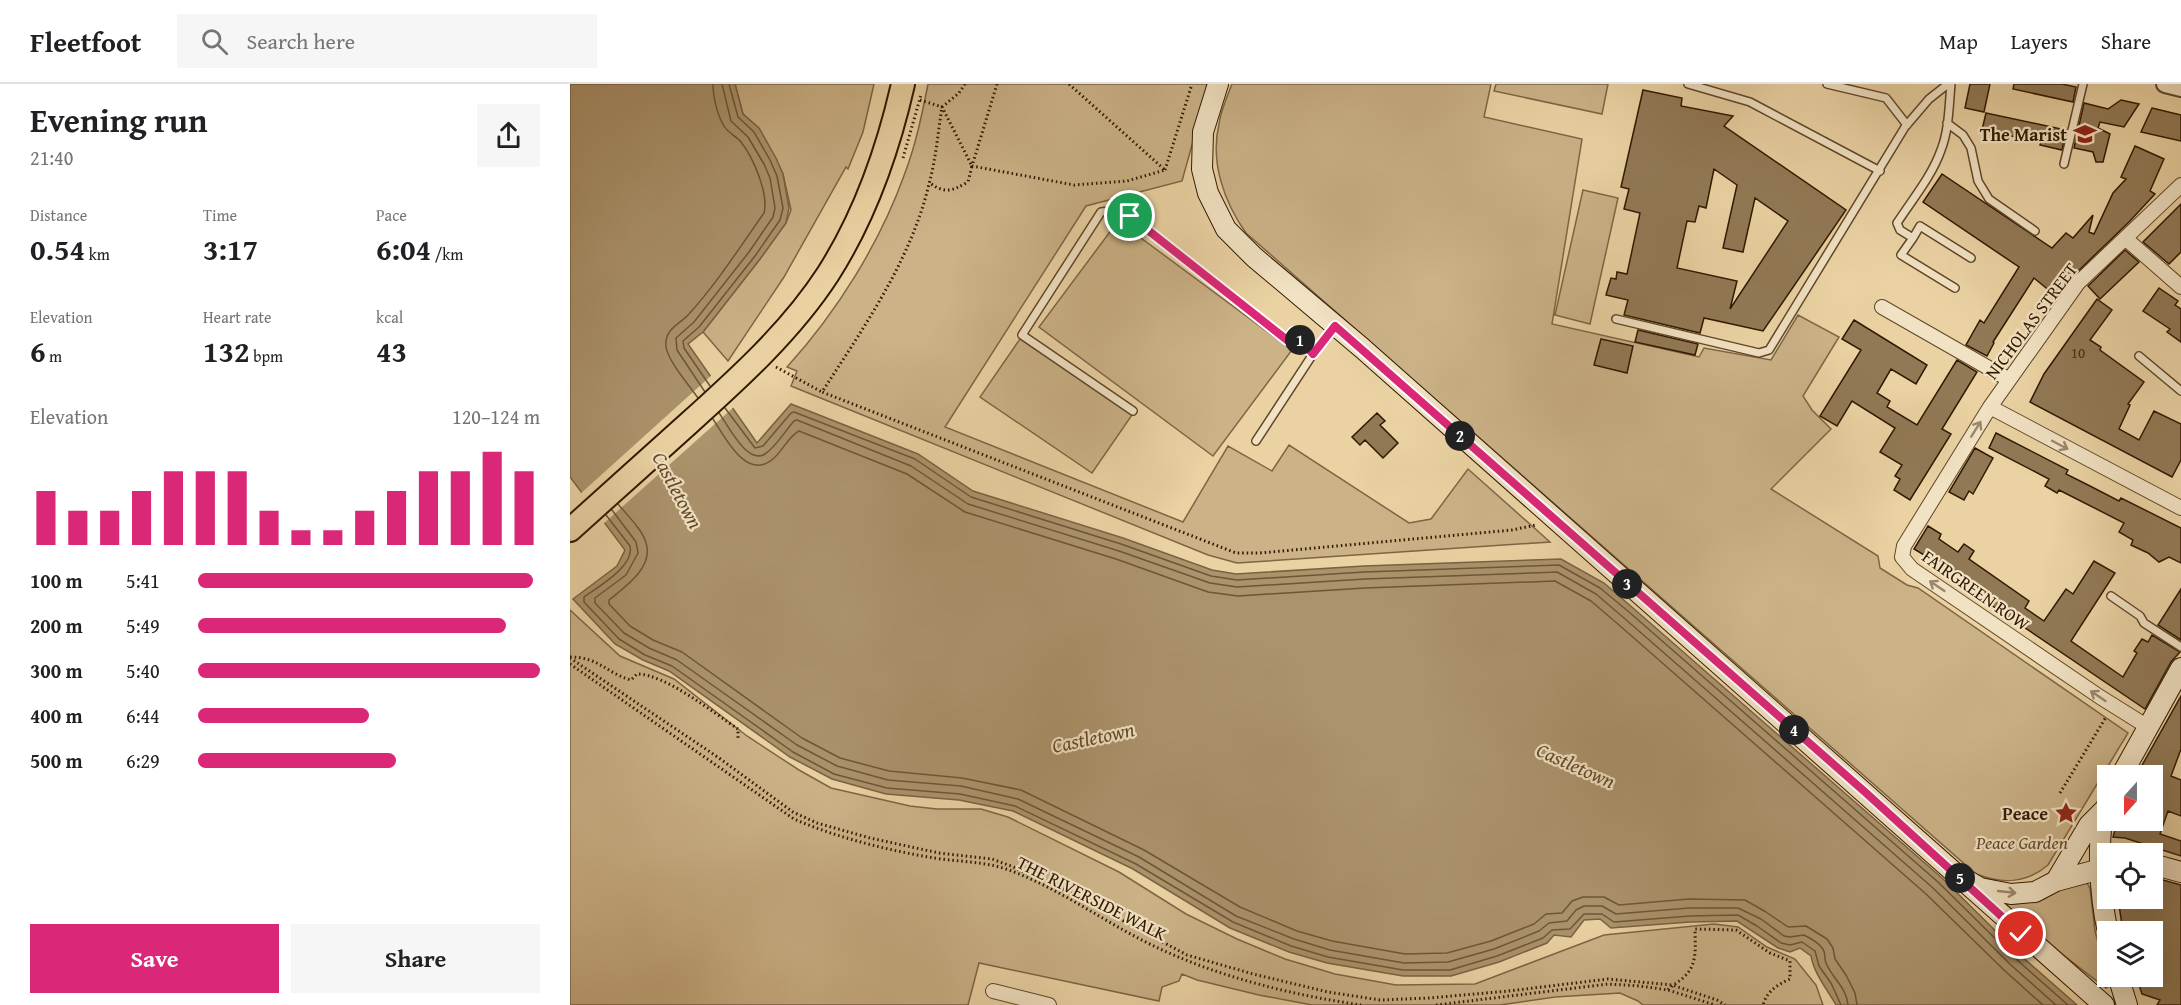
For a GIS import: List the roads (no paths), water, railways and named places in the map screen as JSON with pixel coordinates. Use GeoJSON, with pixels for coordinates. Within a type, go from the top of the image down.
{"type":"FeatureCollection","features":[{"type":"Feature","properties":{"kind":"main road"},"geometry":{"type":"LineString","coordinates":[[570,530],[742,375],[778,338],[828,274],[865,204],[894,124],[903,84]]}},
{"type":"Feature","properties":{"kind":"main road"},"geometry":{"type":"LineString","coordinates":[[1218,84],[1203,132],[1202,170],[1209,193],[1227,229],[1254,257],[1865,792],[2104,1005]]}},
{"type":"Feature","properties":{"kind":"main road"},"geometry":{"type":"LineString","coordinates":[[2127,765],[2181,668]]}},
{"type":"Feature","properties":{"kind":"main road"},"geometry":{"type":"LineString","coordinates":[[2056,881],[2089,825],[2097,816]]}},
{"type":"Feature","properties":{"kind":"main road"},"geometry":{"type":"LineString","coordinates":[[2163,867],[2181,873]]}},
{"type":"Feature","properties":{"kind":"main road"},"geometry":{"type":"LineString","coordinates":[[1953,872],[1980,888],[2011,894],[2034,892],[2056,881],[2097,870]]}},
{"type":"Feature","properties":{"kind":"main road"},"geometry":{"type":"LineString","coordinates":[[2121,987],[2127,1005]]}},
{"type":"Feature","properties":{"kind":"street"},"geometry":{"type":"LineString","coordinates":[[2165,84],[2181,88]]}},
{"type":"Feature","properties":{"kind":"street","name":"NICHOLAS STREET"},"geometry":{"type":"LineString","coordinates":[[1990,407],[2078,283],[2181,185]]}},
{"type":"Feature","properties":{"kind":"street"},"geometry":{"type":"LineString","coordinates":[[2125,238],[2181,287]]}},
{"type":"Feature","properties":{"kind":"street"},"geometry":{"type":"LineString","coordinates":[[1882,307],[2008,380]]}},
{"type":"Feature","properties":{"kind":"street"},"geometry":{"type":"LineString","coordinates":[[1990,407],[2181,508]]}},
{"type":"Feature","properties":{"kind":"street","name":"FAIRGREEN ROW"},"geometry":{"type":"LineString","coordinates":[[1990,407],[1904,546],[1902,557],[1912,569],[2148,727]]}},
{"type":"Feature","properties":{"kind":"street"},"geometry":{"type":"LineString","coordinates":[[993,991],[1049,1005]]}},
{"type":"Feature","properties":{"kind":"lane"},"geometry":{"type":"LineString","coordinates":[[1688,84],[1750,102],[1880,171]]}},
{"type":"Feature","properties":{"kind":"lane"},"geometry":{"type":"LineString","coordinates":[[1827,84],[1886,98],[1908,125]]}},
{"type":"Feature","properties":{"kind":"lane"},"geometry":{"type":"LineString","coordinates":[[1616,319],[1759,353],[1769,350],[1908,125],[1929,99],[1949,84]]}},
{"type":"Feature","properties":{"kind":"lane"},"geometry":{"type":"LineString","coordinates":[[1913,238],[1900,230],[1897,223],[1924,182],[1941,150],[1947,123],[1949,84]]}},
{"type":"Feature","properties":{"kind":"lane"},"geometry":{"type":"LineString","coordinates":[[2064,164],[2083,84]]}},
{"type":"Feature","properties":{"kind":"lane"},"geometry":{"type":"LineString","coordinates":[[1947,123],[1963,135],[1971,148],[1977,181],[1983,191],[1989,198],[2035,231]]}},
{"type":"Feature","properties":{"kind":"lane"},"geometry":{"type":"LineString","coordinates":[[1133,411],[1022,334],[1101,212],[1125,208],[1130,216],[1287,340],[1293,332],[1313,354]]}},
{"type":"Feature","properties":{"kind":"lane"},"geometry":{"type":"LineString","coordinates":[[1955,288],[1901,255],[1920,226],[1971,258]]}},
{"type":"Feature","properties":{"kind":"lane"},"geometry":{"type":"LineString","coordinates":[[1256,441],[1313,354],[1335,326]]}},
{"type":"Feature","properties":{"kind":"lane"},"geometry":{"type":"LineString","coordinates":[[2139,356],[2181,391]]}},
{"type":"Feature","properties":{"kind":"lane"},"geometry":{"type":"LineString","coordinates":[[2111,596],[2140,616],[2144,623],[2181,647]]}},
{"type":"Feature","properties":{"kind":"water","name":"Castletown"},"geometry":{"type":"Polygon","coordinates":[[[570,84],[735,84],[743,114],[759,128],[776,158],[783,174],[789,208],[786,223],[703,332],[688,344],[757,443],[791,404],[918,454],[973,491],[1123,538],[1212,570],[1236,574],[1364,566],[1561,559],[1604,583],[1633,608],[1942,878],[2020,955],[2077,1005],[1836,1005],[1818,975],[1811,956],[1800,948],[1790,952],[1778,948],[1737,921],[1611,928],[1600,919],[1584,920],[1571,937],[1554,935],[1547,943],[1499,962],[1451,976],[1403,976],[1327,963],[1289,952],[1230,928],[1133,869],[1013,811],[959,800],[886,794],[832,779],[790,757],[669,671],[615,644],[573,599],[617,566],[625,550],[570,477],[570,84]]]}},
{"type":"Feature","properties":{"kind":"place","name":"The Marist"},"geometry":{"type":"Point","coordinates":[2085,134]}},
{"type":"Feature","properties":{"kind":"place","name":"Peace"},"geometry":{"type":"Point","coordinates":[2066,813]}},
{"type":"Feature","properties":{"kind":"park label","name":"Peace Garden"},"geometry":{"type":"Point","coordinates":[2022,842]}}]}
